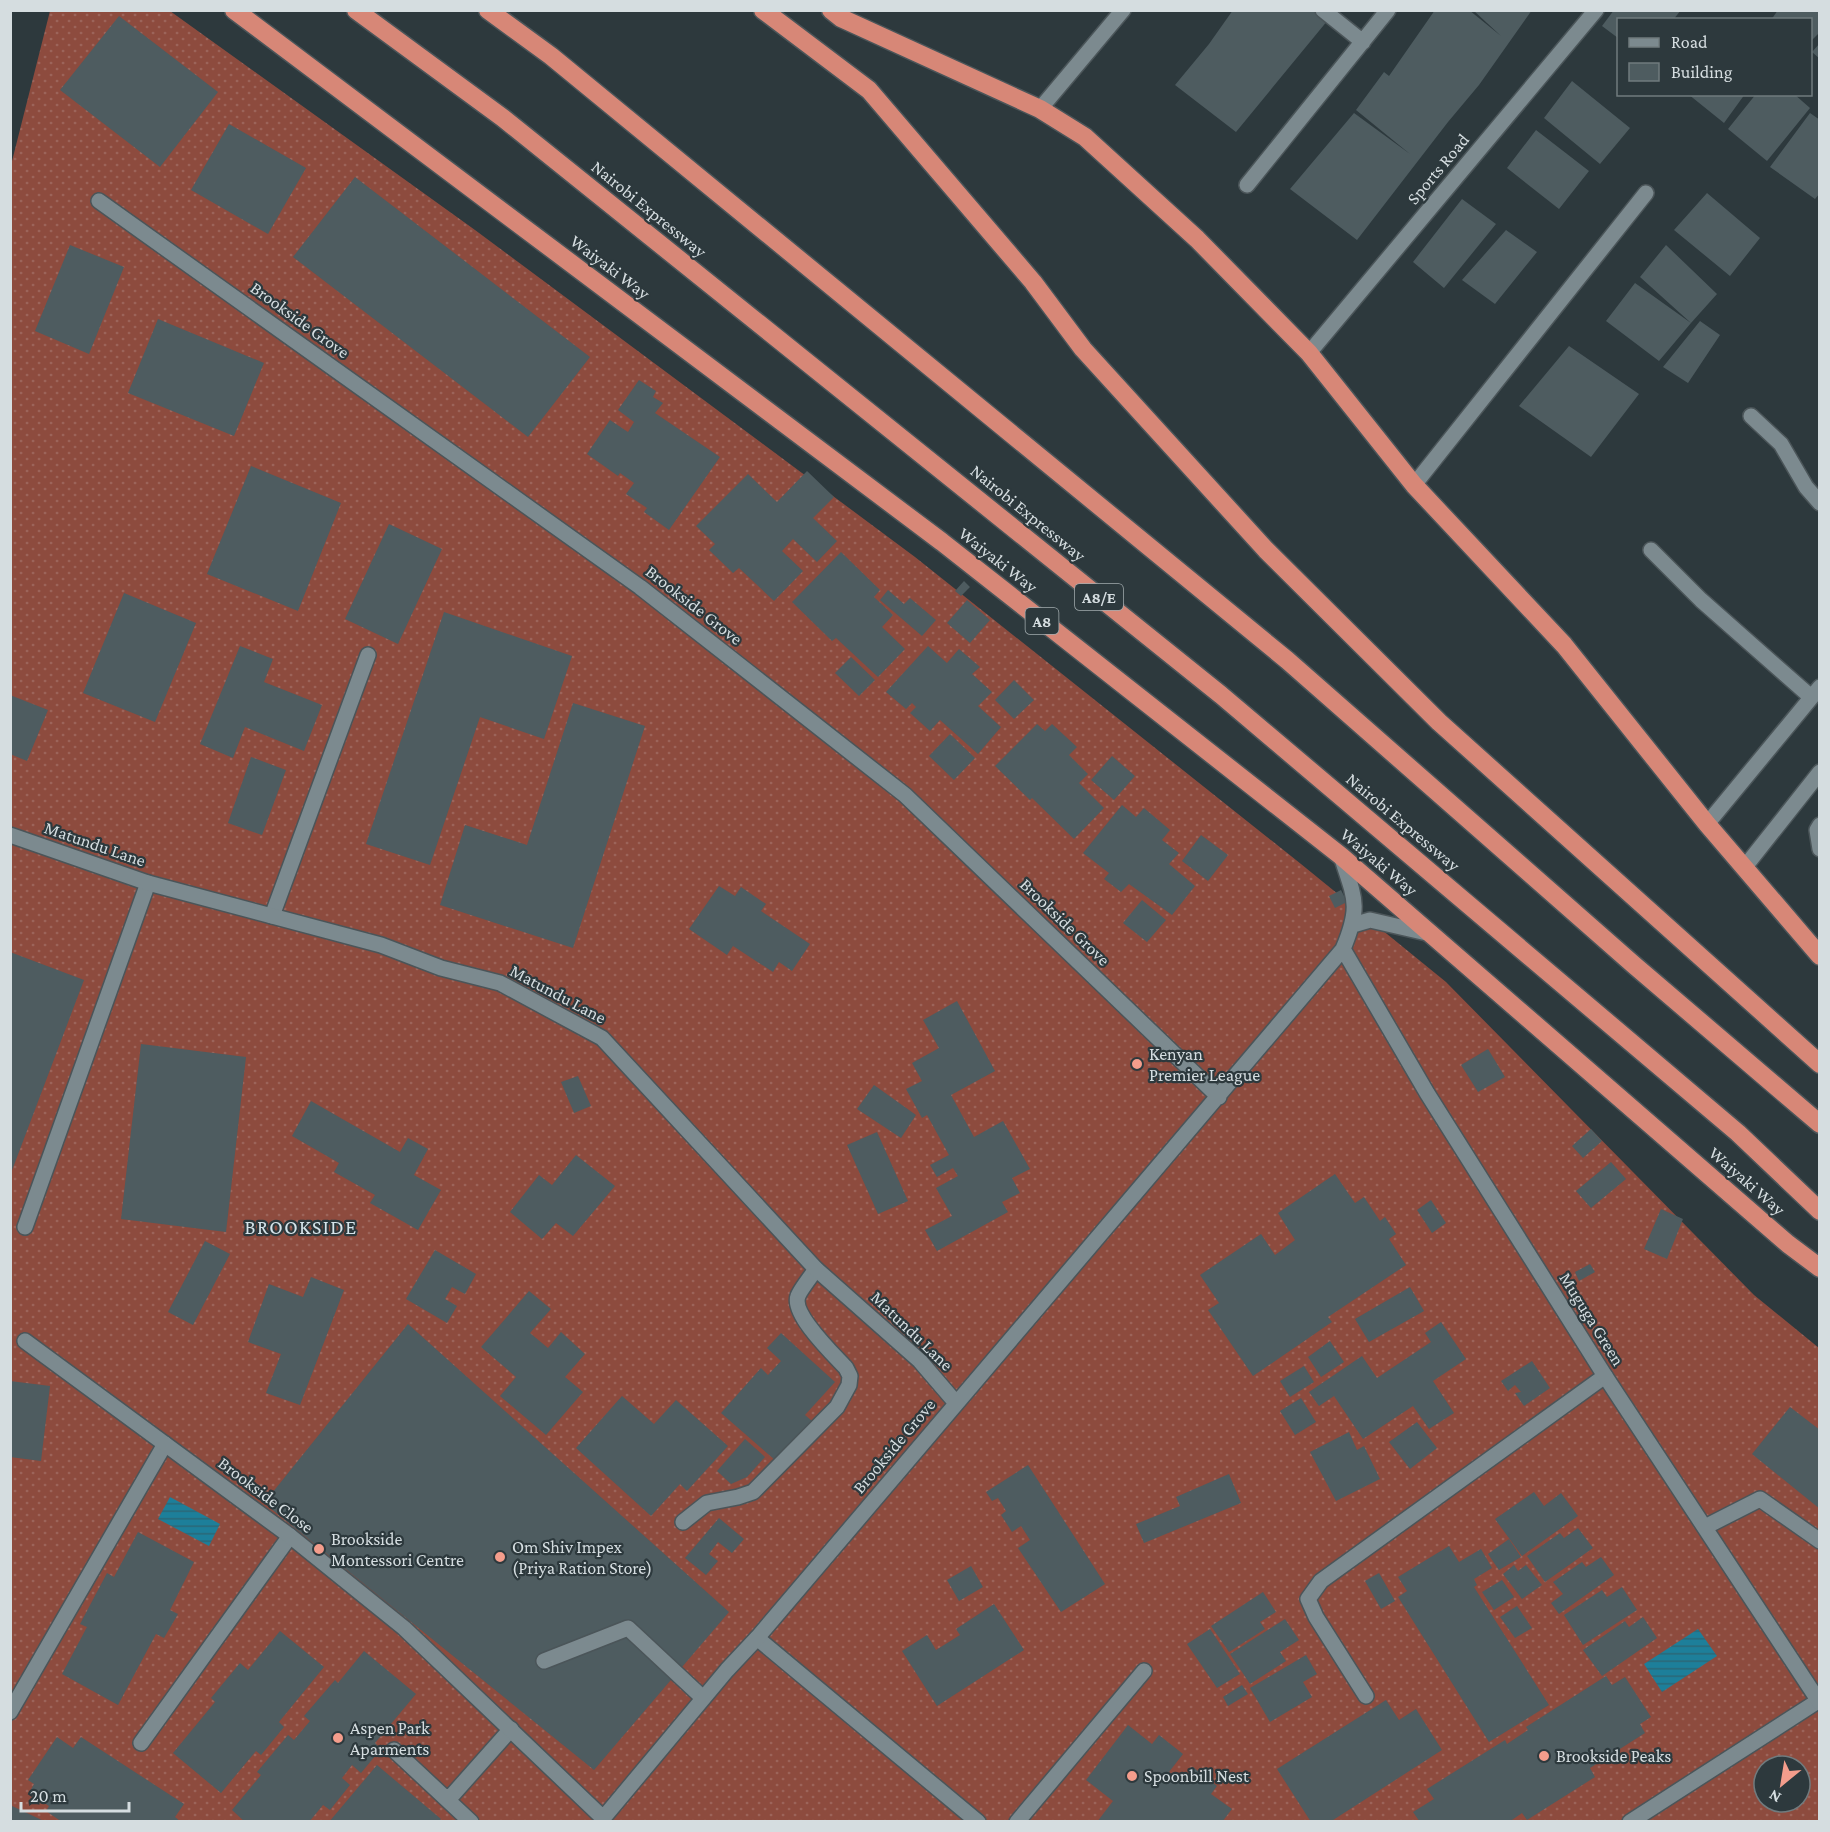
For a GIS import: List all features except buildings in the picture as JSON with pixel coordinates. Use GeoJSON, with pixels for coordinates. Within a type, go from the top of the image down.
{"type":"FeatureCollection","features":[{"type":"Feature","properties":{"kind":"highway","name":"Waiyaki Way"},"geometry":{"type":"LineString","coordinates":[[234,10],[942,542],[1341,856],[1788,1244],[1820,1268]]}},
{"type":"Feature","properties":{"kind":"highway","name":"Nairobi Expressway"},"geometry":{"type":"LineString","coordinates":[[356,10],[502,118],[1221,695],[1729,1126],[1820,1210]]}},
{"type":"Feature","properties":{"kind":"highway"},"geometry":{"type":"LineString","coordinates":[[488,10],[561,64],[1287,660],[1634,966],[1820,1124]]}},
{"type":"Feature","properties":{"kind":"highway"},"geometry":{"type":"LineString","coordinates":[[763,10],[868,90],[1033,282],[1083,350],[1275,558],[1439,722],[1820,1064]]}},
{"type":"Feature","properties":{"kind":"highway"},"geometry":{"type":"LineString","coordinates":[[831,10],[841,18],[1040,109],[1084,137],[1197,239],[1309,353],[1414,485],[1564,645],[1707,824],[1820,956]]}},
{"type":"Feature","properties":{"kind":"street"},"geometry":{"type":"LineString","coordinates":[[1040,109],[1123,10]]}},
{"type":"Feature","properties":{"kind":"street"},"geometry":{"type":"LineString","coordinates":[[1323,10],[1363,42]]}},
{"type":"Feature","properties":{"kind":"street"},"geometry":{"type":"LineString","coordinates":[[1247,184],[1388,10]]}},
{"type":"Feature","properties":{"kind":"street","name":"Sports Road"},"geometry":{"type":"LineString","coordinates":[[1309,353],[1596,10]]}},
{"type":"Feature","properties":{"kind":"street"},"geometry":{"type":"LineString","coordinates":[[1414,485],[1646,193]]}},
{"type":"Feature","properties":{"kind":"street","name":"Brookside Grove"},"geometry":{"type":"LineString","coordinates":[[99,201],[640,587],[905,795],[1219,1097]]}},
{"type":"Feature","properties":{"kind":"street"},"geometry":{"type":"LineString","coordinates":[[1751,416],[1781,444],[1806,487],[1820,503]]}},
{"type":"Feature","properties":{"kind":"street"},"geometry":{"type":"LineString","coordinates":[[1652,550],[1701,600],[1815,692],[1707,824]]}},
{"type":"Feature","properties":{"kind":"street"},"geometry":{"type":"LineString","coordinates":[[272,916],[368,656]]}},
{"type":"Feature","properties":{"kind":"street"},"geometry":{"type":"LineString","coordinates":[[1744,868],[1820,772]]}},
{"type":"Feature","properties":{"kind":"street"},"geometry":{"type":"LineString","coordinates":[[1820,825],[1817,830],[1820,849]]}},
{"type":"Feature","properties":{"kind":"street","name":"Matundu Lane"},"geometry":{"type":"LineString","coordinates":[[10,835],[148,883],[381,945],[441,968],[500,983],[602,1038],[816,1269],[920,1361],[956,1403]]}},
{"type":"Feature","properties":{"kind":"street","name":"Brookside Grove"},"geometry":{"type":"LineString","coordinates":[[602,1820],[703,1698],[757,1638],[1343,949],[1353,925],[1355,901],[1341,856]]}},
{"type":"Feature","properties":{"kind":"street"},"geometry":{"type":"LineString","coordinates":[[25,1227],[148,883]]}},
{"type":"Feature","properties":{"kind":"street"},"geometry":{"type":"LineString","coordinates":[[1353,925],[1370,920],[1431,934]]}},
{"type":"Feature","properties":{"kind":"street","name":"Muguga Green"},"geometry":{"type":"LineString","coordinates":[[1343,949],[1426,1093],[1605,1376],[1819,1702]]}},
{"type":"Feature","properties":{"kind":"street"},"geometry":{"type":"LineString","coordinates":[[682,1522],[707,1503],[753,1492],[837,1407],[849,1385],[850,1376],[846,1368],[803,1317],[798,1303],[797,1296],[816,1269]]}},
{"type":"Feature","properties":{"kind":"street","name":"Brookside Close"},"geometry":{"type":"LineString","coordinates":[[25,1341],[290,1536],[404,1628],[512,1729],[602,1820]]}},
{"type":"Feature","properties":{"kind":"street"},"geometry":{"type":"LineString","coordinates":[[1366,1696],[1316,1617],[1308,1599],[1321,1581],[1605,1376]]}},
{"type":"Feature","properties":{"kind":"street"},"geometry":{"type":"LineString","coordinates":[[10,1712],[165,1444]]}},
{"type":"Feature","properties":{"kind":"street"},"geometry":{"type":"LineString","coordinates":[[1705,1527],[1760,1499],[1820,1541]]}},
{"type":"Feature","properties":{"kind":"street"},"geometry":{"type":"LineString","coordinates":[[141,1743],[290,1536]]}},
{"type":"Feature","properties":{"kind":"street"},"geometry":{"type":"LineString","coordinates":[[544,1661],[628,1628],[703,1698]]}},
{"type":"Feature","properties":{"kind":"street"},"geometry":{"type":"LineString","coordinates":[[757,1638],[978,1821]]}},
{"type":"Feature","properties":{"kind":"street"},"geometry":{"type":"LineString","coordinates":[[1017,1821],[1143,1671]]}},
{"type":"Feature","properties":{"kind":"street"},"geometry":{"type":"LineString","coordinates":[[1630,1821],[1819,1702]]}},
{"type":"Feature","properties":{"kind":"street"},"geometry":{"type":"LineString","coordinates":[[448,1800],[512,1729]]}},
{"type":"Feature","properties":{"kind":"street"},"geometry":{"type":"LineString","coordinates":[[394,1750],[471,1821]]}},
{"type":"Feature","properties":{"kind":"shaded area"},"geometry":{"type":"Polygon","coordinates":[[[50,11],[170,11],[475,230],[915,557],[1446,982],[1754,1295],[1819,1348],[1819,1821],[11,1822],[10,169],[50,11]]]}},
{"type":"Feature","properties":{"kind":"water"},"geometry":{"type":"Polygon","coordinates":[[[170,1497],[220,1524],[209,1546],[158,1519],[170,1497]]]}},
{"type":"Feature","properties":{"kind":"water"},"geometry":{"type":"Polygon","coordinates":[[[1698,1629],[1717,1656],[1662,1692],[1644,1664],[1698,1629]]]}},
{"type":"Feature","properties":{"kind":"place","name":"Kenyan Premier League"},"geometry":{"type":"Point","coordinates":[1137,1064]}},
{"type":"Feature","properties":{"kind":"place","name":"Brookside Montessori Centre"},"geometry":{"type":"Point","coordinates":[319,1549]}},
{"type":"Feature","properties":{"kind":"place","name":"Om Shiv Impex (Priya Ration Store)"},"geometry":{"type":"Point","coordinates":[500,1557]}},
{"type":"Feature","properties":{"kind":"place","name":"Aspen Park Aparments"},"geometry":{"type":"Point","coordinates":[338,1738]}},
{"type":"Feature","properties":{"kind":"place","name":"Brookside Peaks"},"geometry":{"type":"Point","coordinates":[1544,1756]}},
{"type":"Feature","properties":{"kind":"place","name":"Spoonbill Nest"},"geometry":{"type":"Point","coordinates":[1132,1776]}},
{"type":"Feature","properties":{"kind":"district","name":"BROOKSIDE"},"geometry":{"type":"Point","coordinates":[301,1227]}}]}
